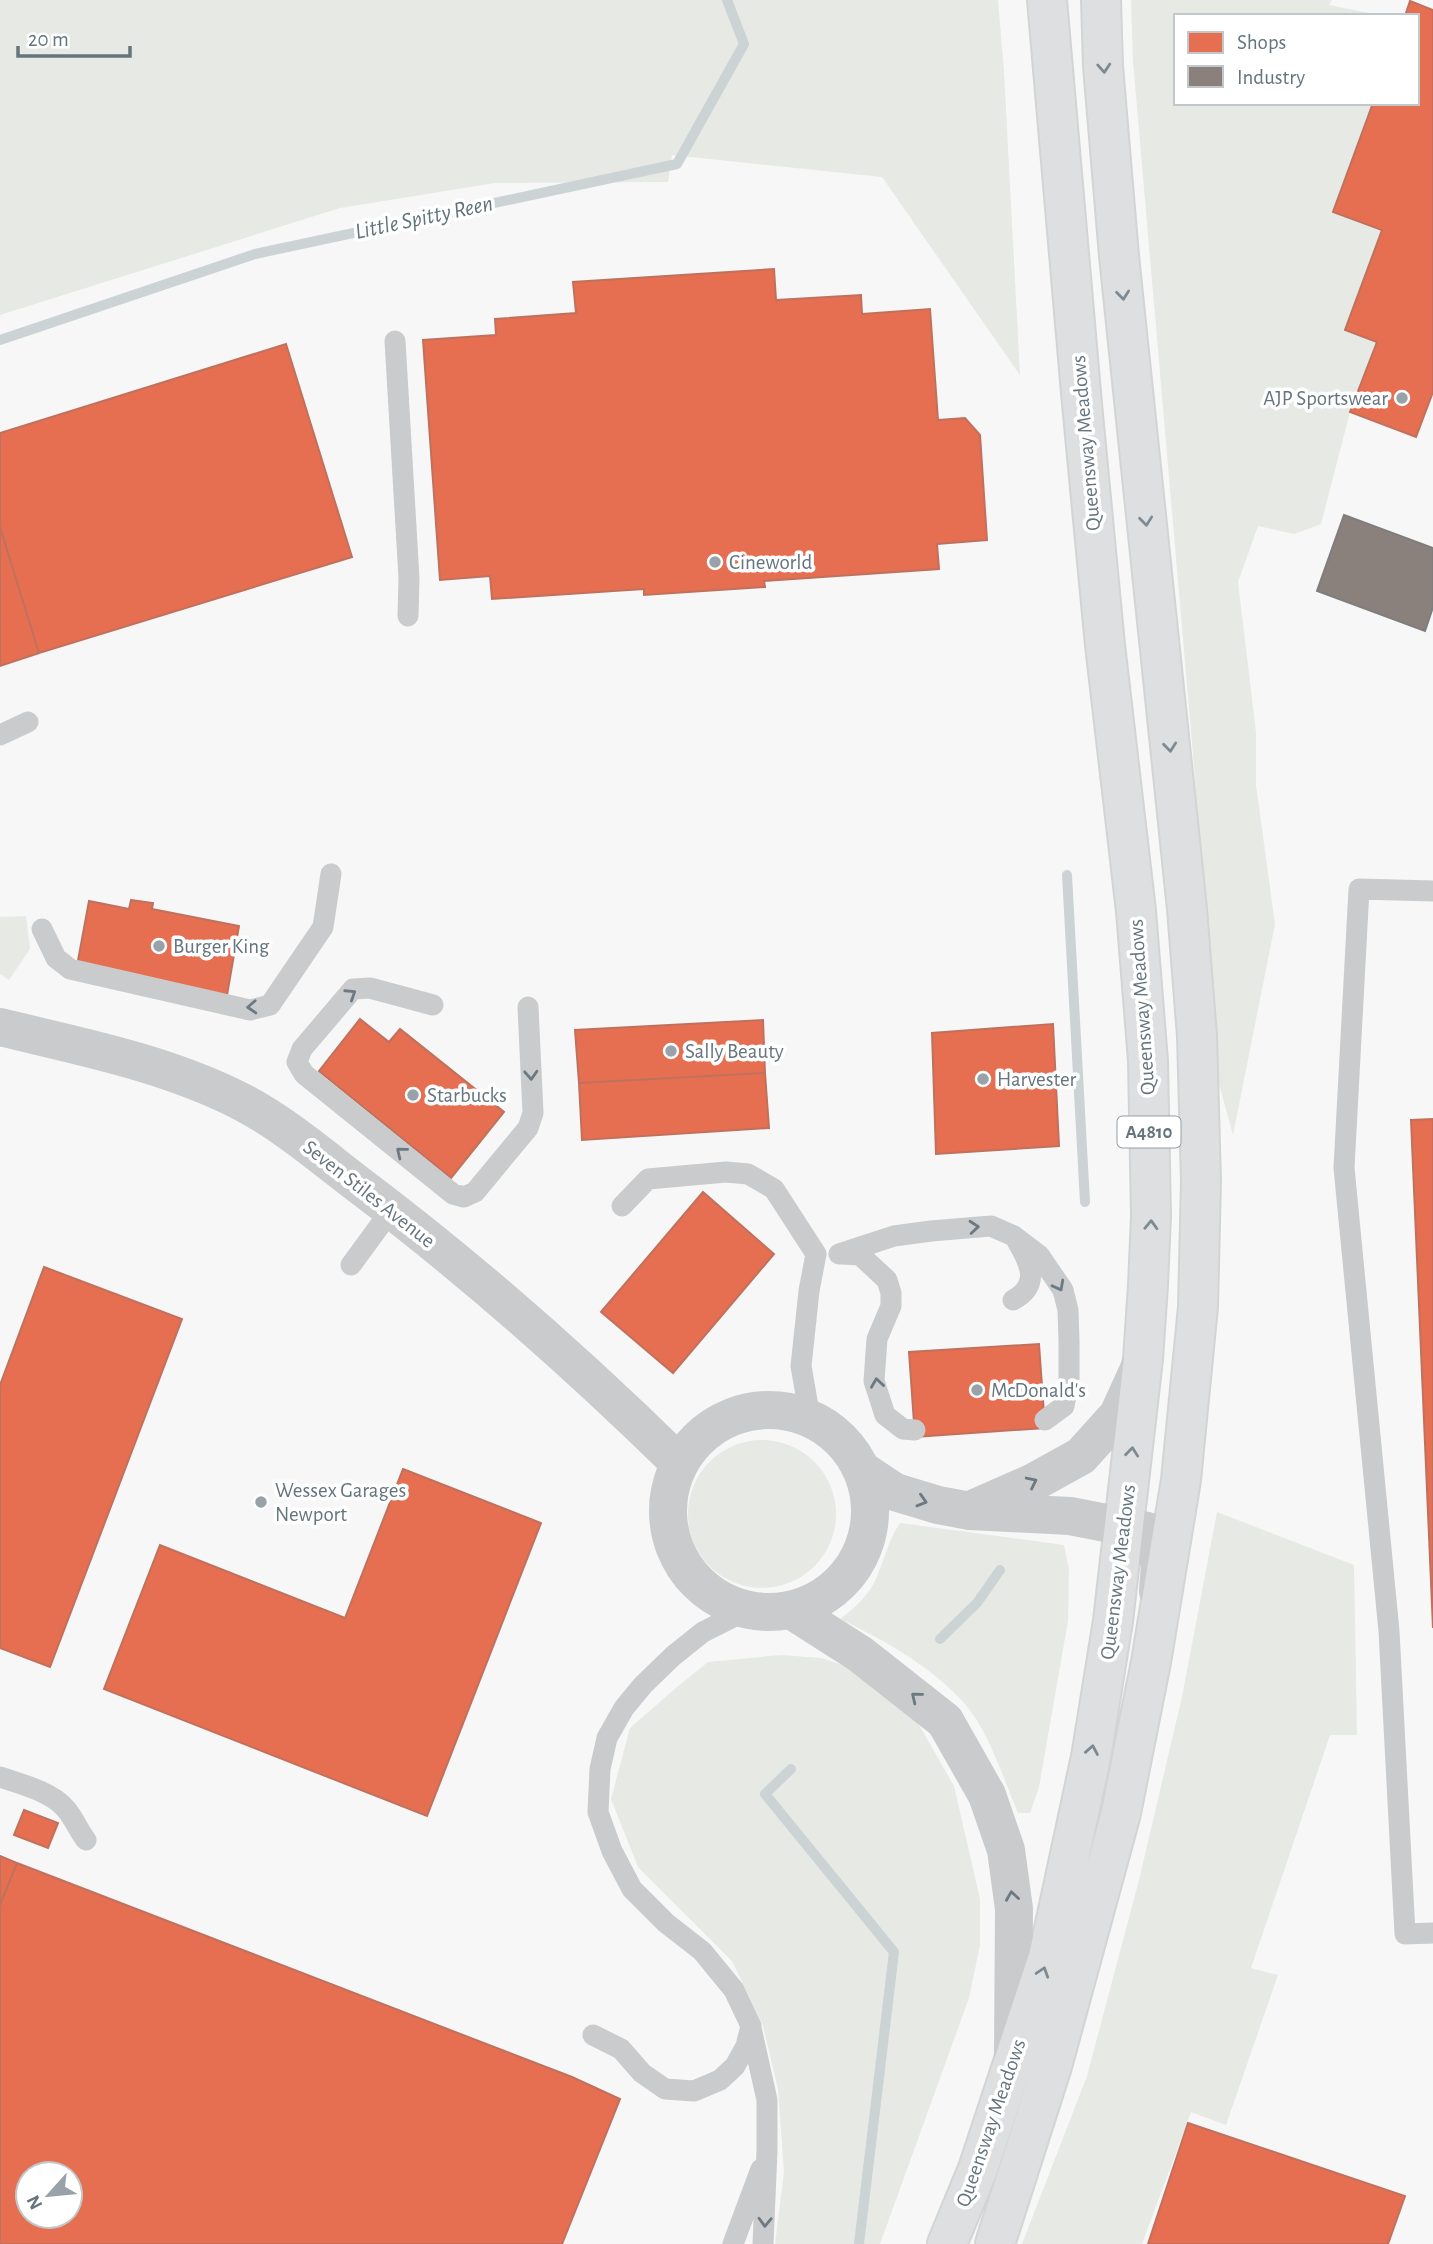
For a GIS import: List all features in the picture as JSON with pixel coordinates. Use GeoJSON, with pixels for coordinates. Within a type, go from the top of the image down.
{"type":"FeatureCollection","features":[{"type":"Feature","properties":{"kind":"main road","name":"Queensway Meadows"},"geometry":{"type":"LineString","coordinates":[[947,2244],[978,2169],[1048,1957],[1091,1757],[1113,1621],[1143,1359],[1151,1216],[1148,1061],[1136,911],[1095,538],[1058,150],[1047,0]]}},
{"type":"Feature","properties":{"kind":"main road","name":"Queensway Meadows"},"geometry":{"type":"LineString","coordinates":[[995,2244],[1052,2066],[1121,1813],[1156,1636],[1181,1480],[1198,1307],[1201,1181],[1198,1049],[1187,909],[1119,256],[1103,66],[1101,0]]}},
{"type":"Feature","properties":{"kind":"street","name":"Seven Stiles Avenue"},"geometry":{"type":"LineString","coordinates":[[0,1027],[122,1056],[212,1088],[276,1122],[392,1209],[588,1374],[679,1462]]}},
{"type":"Feature","properties":{"kind":"street"},"geometry":{"type":"LineString","coordinates":[[970,1511],[1034,1482],[1080,1456],[1118,1415],[1143,1359]]}},
{"type":"Feature","properties":{"kind":"street"},"geometry":{"type":"LineString","coordinates":[[761,1410],[781,1410],[810,1418],[831,1431],[849,1448],[862,1470],[869,1494],[870,1520],[864,1545],[856,1562],[833,1590],[818,1600],[791,1610],[747,1610],[718,1599],[694,1579],[677,1553],[668,1523],[669,1492],[679,1462],[697,1438],[722,1420],[761,1410]]}},
{"type":"Feature","properties":{"kind":"street"},"geometry":{"type":"LineString","coordinates":[[862,1470],[895,1492],[937,1505],[970,1511],[1070,1516],[1147,1531],[1160,1564],[1156,1636]]}},
{"type":"Feature","properties":{"kind":"street"},"geometry":{"type":"LineString","coordinates":[[791,1610],[860,1654],[945,1721],[987,1795],[1006,1850],[1014,1909],[1013,2062]]}},
{"type":"Feature","properties":{"kind":"lane"},"geometry":{"type":"LineString","coordinates":[[395,341],[410,578],[408,616]]}},
{"type":"Feature","properties":{"kind":"lane"},"geometry":{"type":"LineString","coordinates":[[0,735],[28,722]]}},
{"type":"Feature","properties":{"kind":"lane"},"geometry":{"type":"LineString","coordinates":[[42,929],[56,958],[71,969],[250,1010],[270,1005],[323,927],[331,874]]}},
{"type":"Feature","properties":{"kind":"lane"},"geometry":{"type":"LineString","coordinates":[[1433,891],[1359,889],[1344,1168],[1389,1631],[1405,1934],[1433,1933]]}},
{"type":"Feature","properties":{"kind":"lane"},"geometry":{"type":"LineString","coordinates":[[433,1005],[370,988],[353,989],[302,1049],[297,1062],[304,1074],[453,1194],[464,1198],[475,1192],[528,1128],[533,1113],[527,1007]]}},
{"type":"Feature","properties":{"kind":"lane"},"geometry":{"type":"LineString","coordinates":[[622,1206],[648,1179],[726,1172],[748,1174],[774,1189],[816,1254],[808,1291],[801,1366],[810,1418]]}},
{"type":"Feature","properties":{"kind":"lane"},"geometry":{"type":"LineString","coordinates":[[351,1265],[392,1209]]}},
{"type":"Feature","properties":{"kind":"lane"},"geometry":{"type":"LineString","coordinates":[[839,1254],[894,1236],[991,1226],[1014,1236],[1039,1255],[1063,1290],[1068,1310],[1069,1379],[1064,1406],[1045,1420]]}},
{"type":"Feature","properties":{"kind":"lane"},"geometry":{"type":"LineString","coordinates":[[1013,1300],[1024,1294],[1031,1281],[1027,1259],[1014,1236]]}},
{"type":"Feature","properties":{"kind":"lane"},"geometry":{"type":"LineString","coordinates":[[816,1254],[860,1255],[887,1280],[891,1306],[877,1339],[874,1381],[885,1415],[903,1429],[915,1430]]}},
{"type":"Feature","properties":{"kind":"lane"},"geometry":{"type":"LineString","coordinates":[[747,1610],[697,1637],[653,1675],[624,1708],[607,1738],[600,1769],[598,1812],[612,1851],[632,1889],[666,1923],[702,1951],[734,1990],[751,2026],[767,2100],[763,2244]]}},
{"type":"Feature","properties":{"kind":"lane"},"geometry":{"type":"LineString","coordinates":[[0,1777],[52,1797],[66,1808],[86,1840]]}},
{"type":"Feature","properties":{"kind":"lane"},"geometry":{"type":"LineString","coordinates":[[593,2035],[621,2049],[642,2073],[666,2089],[694,2091],[720,2080],[735,2066],[746,2046],[751,2026]]}},
{"type":"Feature","properties":{"kind":"lane"},"geometry":{"type":"LineString","coordinates":[[733,2244],[767,2151]]}},
{"type":"Feature","properties":{"kind":"shaded area"},"geometry":{"type":"Polygon","coordinates":[[[0,0],[998,0],[1020,375],[882,177],[672,155],[668,182],[495,183],[340,208],[0,315],[0,0]]]}},
{"type":"Feature","properties":{"kind":"shaded area"},"geometry":{"type":"Polygon","coordinates":[[[1131,0],[1332,0],[1329,5],[1374,14],[1174,14],[1174,105],[1372,105],[1333,211],[1382,230],[1345,329],[1377,342],[1350,412],[1321,524],[1294,534],[1258,526],[1238,582],[1256,732],[1256,785],[1275,924],[1233,1135],[1213,1062],[1194,766],[1133,61],[1131,0]]]}},
{"type":"Feature","properties":{"kind":"shaded area"},"geometry":{"type":"Polygon","coordinates":[[[26,916],[30,949],[9,980],[0,974],[0,917],[26,916]]]}},
{"type":"Feature","properties":{"kind":"shaded area"},"geometry":{"type":"Polygon","coordinates":[[[762,1440],[790,1446],[814,1462],[830,1486],[836,1514],[830,1542],[814,1566],[790,1582],[762,1588],[734,1582],[710,1566],[694,1542],[688,1514],[694,1486],[710,1462],[734,1446],[762,1440]]]}},
{"type":"Feature","properties":{"kind":"shaded area"},"geometry":{"type":"Polygon","coordinates":[[[1217,1512],[1354,1565],[1357,1735],[1330,1735],[1251,1968],[1278,1975],[1226,2125],[1191,2112],[1142,2244],[1022,2244],[1087,2076],[1139,1880],[1182,1697],[1217,1512]]]}},
{"type":"Feature","properties":{"kind":"shaded area"},"geometry":{"type":"Polygon","coordinates":[[[900,1523],[1064,1545],[1069,1570],[1068,1621],[1039,1787],[1030,1813],[1018,1813],[995,1755],[981,1727],[964,1703],[937,1677],[906,1655],[840,1619],[859,1603],[871,1588],[900,1523]]]}},
{"type":"Feature","properties":{"kind":"shaded area"},"geometry":{"type":"Polygon","coordinates":[[[781,1655],[821,1658],[864,1672],[910,1709],[954,1786],[980,1899],[980,1945],[969,1998],[880,2244],[775,2244],[784,2172],[778,2089],[763,2026],[732,1961],[638,1867],[611,1799],[630,1728],[677,1687],[708,1662],[781,1655]]]}},
{"type":"Feature","properties":{"kind":"building: Shops"},"geometry":{"type":"Polygon","coordinates":[[[1410,1],[1433,10],[1433,392],[1416,437],[1350,412],[1377,342],[1345,330],[1382,230],[1333,212],[1372,105],[1419,105],[1419,14],[1406,14],[1410,1]]]}},
{"type":"Feature","properties":{"kind":"building: Shops"},"geometry":{"type":"Polygon","coordinates":[[[774,269],[776,300],[861,295],[862,314],[930,309],[938,420],[965,418],[980,435],[987,540],[937,544],[939,569],[764,581],[765,587],[644,595],[644,589],[492,599],[490,576],[440,580],[423,340],[496,335],[495,319],[576,313],[573,282],[774,269]]]}},
{"type":"Feature","properties":{"kind":"building: Shops"},"geometry":{"type":"Polygon","coordinates":[[[286,344],[352,557],[39,653],[0,527],[0,433],[286,344]]]}},
{"type":"Feature","properties":{"kind":"building: Shops"},"geometry":{"type":"Polygon","coordinates":[[[0,527],[39,653],[0,666],[0,527]]]}},
{"type":"Feature","properties":{"kind":"building: Shops"},"geometry":{"type":"Polygon","coordinates":[[[131,900],[153,903],[152,909],[239,926],[227,995],[77,966],[89,901],[129,909],[131,900]]]}},
{"type":"Feature","properties":{"kind":"building: Shops"},"geometry":{"type":"Polygon","coordinates":[[[360,1019],[389,1042],[400,1029],[504,1112],[451,1178],[319,1071],[360,1019]]]}},
{"type":"Feature","properties":{"kind":"building: Shops"},"geometry":{"type":"Polygon","coordinates":[[[763,1020],[765,1073],[579,1083],[575,1030],[763,1020]]]}},
{"type":"Feature","properties":{"kind":"building: Shops"},"geometry":{"type":"Polygon","coordinates":[[[1053,1024],[1059,1146],[936,1154],[932,1033],[1053,1024]]]}},
{"type":"Feature","properties":{"kind":"building: Shops"},"geometry":{"type":"Polygon","coordinates":[[[765,1073],[769,1128],[582,1140],[579,1083],[765,1073]]]}},
{"type":"Feature","properties":{"kind":"building: Shops"},"geometry":{"type":"Polygon","coordinates":[[[1433,1119],[1433,1628],[1411,1120],[1433,1119]]]}},
{"type":"Feature","properties":{"kind":"building: Shops"},"geometry":{"type":"Polygon","coordinates":[[[703,1192],[774,1254],[673,1373],[601,1312],[703,1192]]]}},
{"type":"Feature","properties":{"kind":"building: Shops"},"geometry":{"type":"Polygon","coordinates":[[[44,1267],[182,1319],[50,1667],[0,1648],[0,1385],[44,1267]]]}},
{"type":"Feature","properties":{"kind":"building: Shops"},"geometry":{"type":"Polygon","coordinates":[[[1039,1344],[1045,1428],[915,1437],[909,1352],[1039,1344]]]}},
{"type":"Feature","properties":{"kind":"building: Shops"},"geometry":{"type":"Polygon","coordinates":[[[403,1469],[541,1523],[427,1816],[104,1689],[160,1545],[345,1618],[403,1469]]]}},
{"type":"Feature","properties":{"kind":"building: Shops"},"geometry":{"type":"Polygon","coordinates":[[[24,1810],[58,1823],[48,1848],[14,1835],[24,1810]]]}},
{"type":"Feature","properties":{"kind":"building: Shops"},"geometry":{"type":"Polygon","coordinates":[[[0,1856],[17,1863],[0,1905],[0,1856]]]}},
{"type":"Feature","properties":{"kind":"building: Shops"},"geometry":{"type":"Polygon","coordinates":[[[17,1863],[572,2077],[620,2099],[562,2244],[0,2244],[0,1905],[17,1863]]]}},
{"type":"Feature","properties":{"kind":"building: Shops"},"geometry":{"type":"Polygon","coordinates":[[[1188,2123],[1405,2196],[1388,2244],[1148,2244],[1188,2123]]]}},
{"type":"Feature","properties":{"kind":"building: Industry"},"geometry":{"type":"Polygon","coordinates":[[[1344,515],[1433,548],[1433,607],[1425,631],[1317,591],[1344,515]]]}},
{"type":"Feature","properties":{"kind":"waterway","name":"Little Spitty Reen"},"geometry":{"type":"LineString","coordinates":[[0,340],[255,254],[677,164],[744,44],[727,0]]}},
{"type":"Feature","properties":{"kind":"waterway"},"geometry":{"type":"LineString","coordinates":[[1067,875],[1085,1202]]}},
{"type":"Feature","properties":{"kind":"waterway"},"geometry":{"type":"LineString","coordinates":[[940,1639],[977,1603],[1000,1570]]}},
{"type":"Feature","properties":{"kind":"waterway"},"geometry":{"type":"LineString","coordinates":[[791,1769],[765,1794],[894,1952],[859,2244]]}},
{"type":"Feature","properties":{"kind":"place","name":"AJP Sportswear"},"geometry":{"type":"Point","coordinates":[1402,398]}},
{"type":"Feature","properties":{"kind":"place","name":"Cineworld"},"geometry":{"type":"Point","coordinates":[715,562]}},
{"type":"Feature","properties":{"kind":"place","name":"Burger King"},"geometry":{"type":"Point","coordinates":[159,946]}},
{"type":"Feature","properties":{"kind":"place","name":"Sally Beauty"},"geometry":{"type":"Point","coordinates":[671,1051]}},
{"type":"Feature","properties":{"kind":"place","name":"Harvester"},"geometry":{"type":"Point","coordinates":[983,1079]}},
{"type":"Feature","properties":{"kind":"place","name":"Starbucks"},"geometry":{"type":"Point","coordinates":[413,1095]}},
{"type":"Feature","properties":{"kind":"place","name":"McDonald's"},"geometry":{"type":"Point","coordinates":[977,1390]}},
{"type":"Feature","properties":{"kind":"place","name":"Wessex Garages Newport"},"geometry":{"type":"Point","coordinates":[261,1502]}}]}
